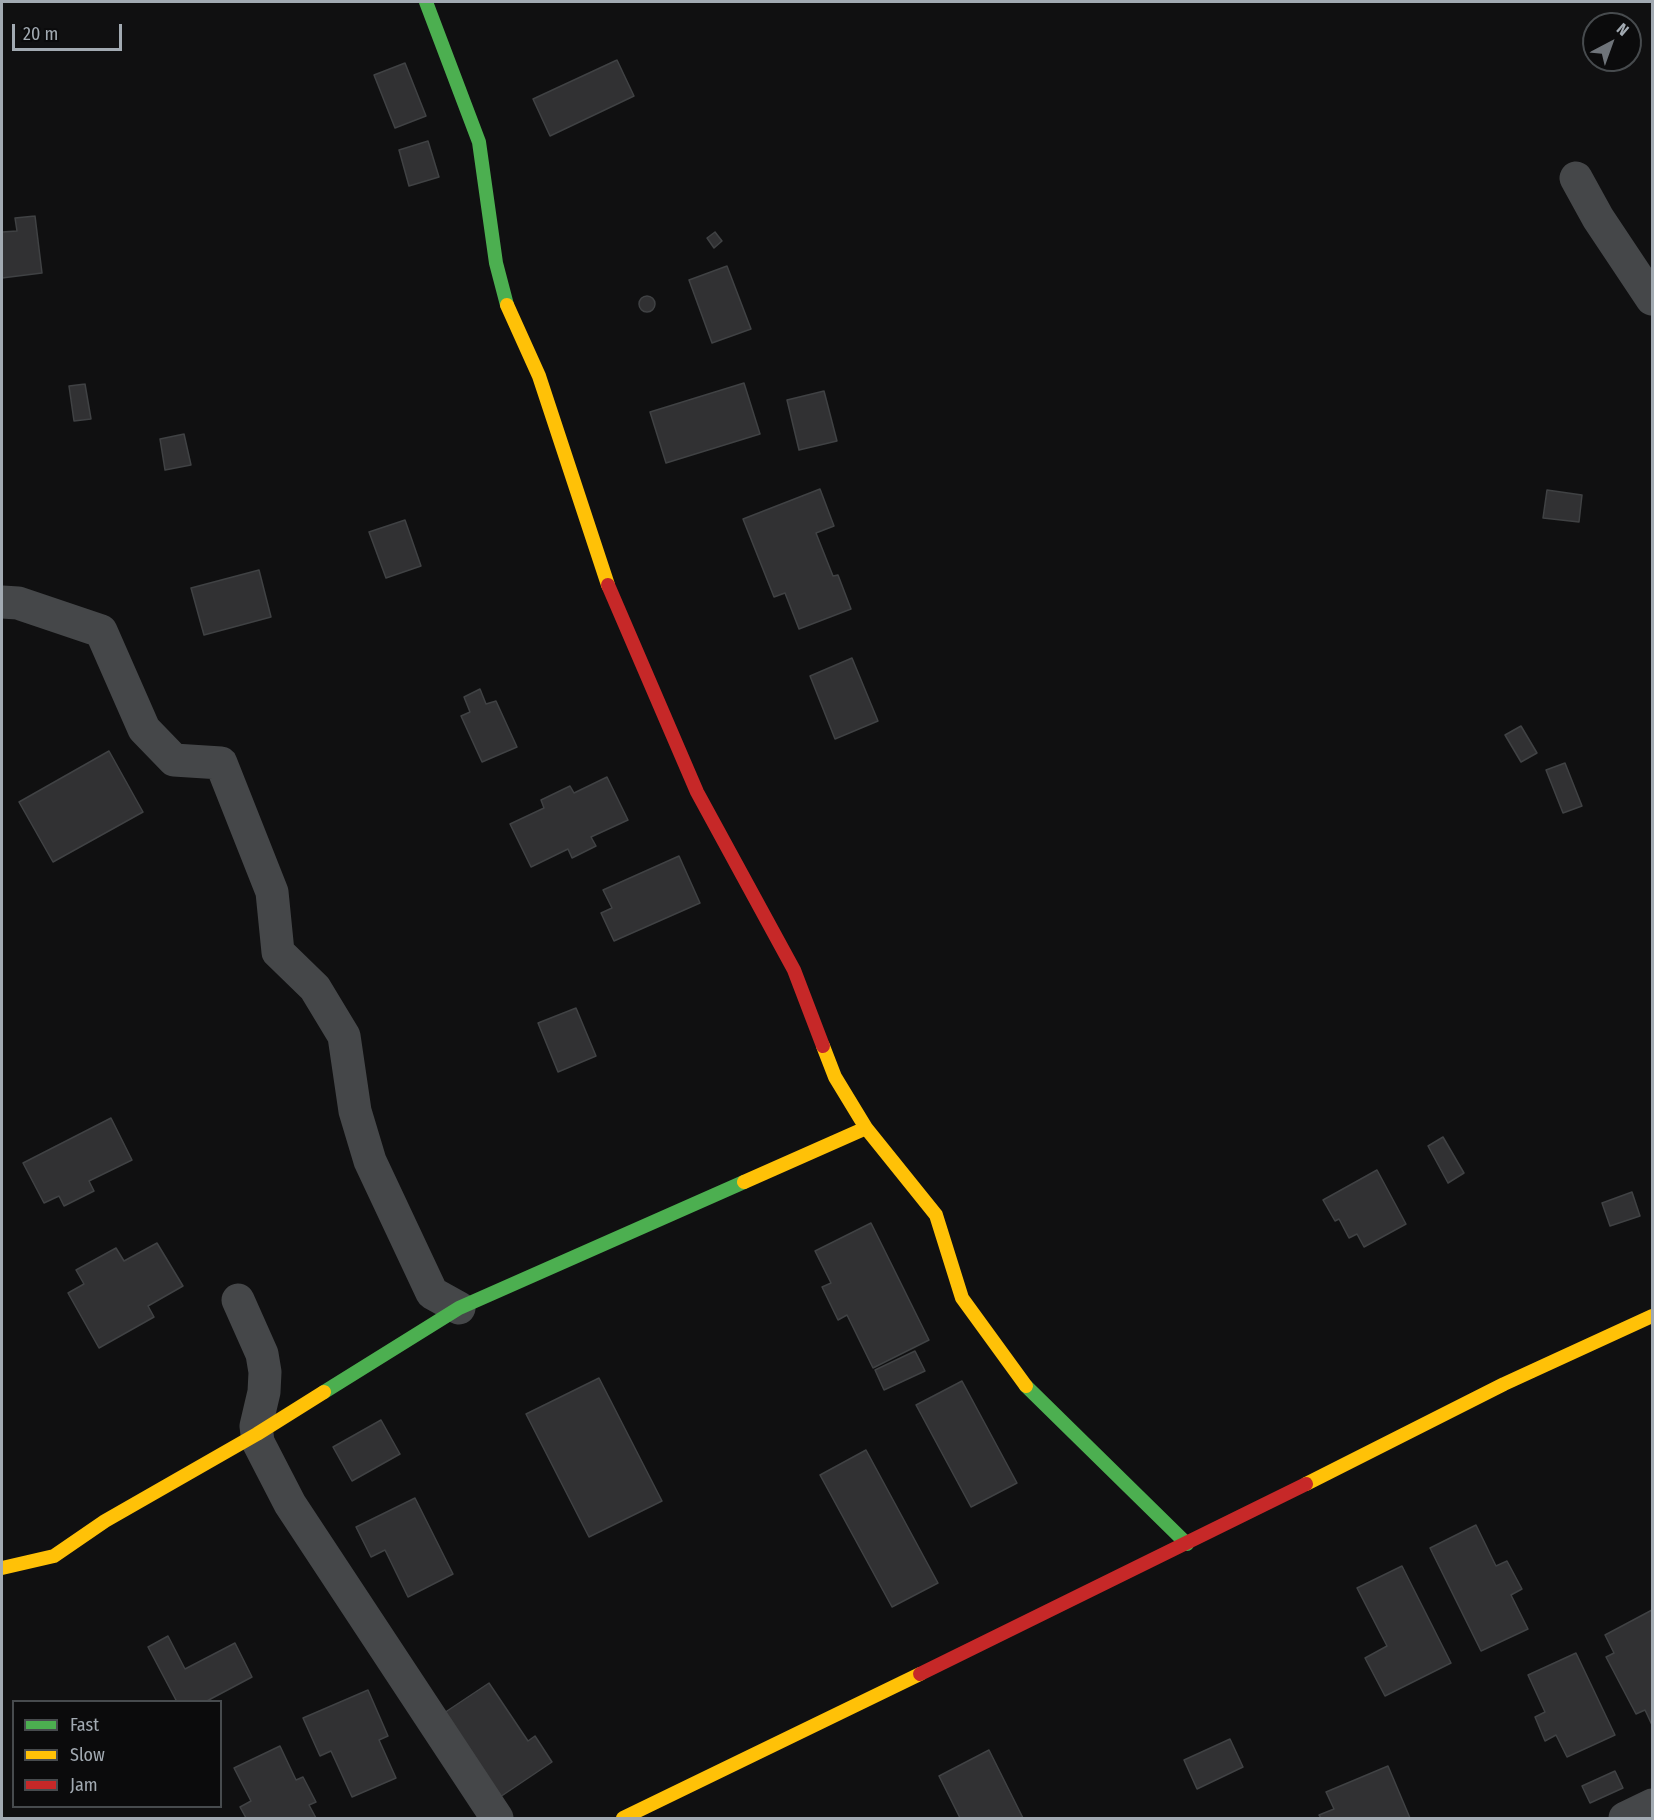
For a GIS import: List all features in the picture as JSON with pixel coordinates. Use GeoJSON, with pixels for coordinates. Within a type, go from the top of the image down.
{"type":"FeatureCollection","features":[{"type":"Feature","properties":{"kind":"street"},"geometry":{"type":"LineString","coordinates":[[426,2],[479,142],[496,264],[507,307],[539,376],[605,578],[697,792],[794,970],[835,1077],[866,1128],[936,1215],[962,1298],[1030,1391],[1187,1544]]}},
{"type":"Feature","properties":{"kind":"street"},"geometry":{"type":"LineString","coordinates":[[1576,178],[1598,218],[1653,299]]}},
{"type":"Feature","properties":{"kind":"street"},"geometry":{"type":"LineString","coordinates":[[2,602],[18,603],[101,631],[144,729],[174,760],[221,763],[272,892],[278,952],[315,988],[344,1036],[355,1111],[370,1161],[432,1293],[459,1308]]}},
{"type":"Feature","properties":{"kind":"street"},"geometry":{"type":"LineString","coordinates":[[2,1568],[54,1556],[105,1521],[257,1434],[459,1308],[866,1128]]}},
{"type":"Feature","properties":{"kind":"street"},"geometry":{"type":"LineString","coordinates":[[238,1300],[262,1354],[265,1372],[264,1392],[256,1426],[258,1442],[290,1504],[497,1818]]}},
{"type":"Feature","properties":{"kind":"street"},"geometry":{"type":"LineString","coordinates":[[623,1818],[1187,1544],[1504,1384],[1653,1316]]}},
{"type":"Feature","properties":{"kind":"street"},"geometry":{"type":"LineString","coordinates":[[1625,1818],[1653,1805]]}},
{"type":"Feature","properties":{"kind":"building"},"geometry":{"type":"Polygon","coordinates":[[[617,60],[634,96],[550,136],[533,99],[617,60]]]}},
{"type":"Feature","properties":{"kind":"building"},"geometry":{"type":"Polygon","coordinates":[[[405,63],[426,116],[395,128],[374,75],[405,63]]]}},
{"type":"Feature","properties":{"kind":"building"},"geometry":{"type":"Polygon","coordinates":[[[428,141],[439,177],[409,186],[399,150],[428,141]]]}},
{"type":"Feature","properties":{"kind":"building"},"geometry":{"type":"Polygon","coordinates":[[[35,216],[42,273],[2,278],[2,232],[17,231],[15,218],[35,216]]]}},
{"type":"Feature","properties":{"kind":"building"},"geometry":{"type":"Polygon","coordinates":[[[715,232],[722,241],[714,248],[707,238],[715,232]]]}},
{"type":"Feature","properties":{"kind":"building"},"geometry":{"type":"Polygon","coordinates":[[[727,266],[751,329],[712,343],[689,280],[727,266]]]}},
{"type":"Feature","properties":{"kind":"building"},"geometry":{"type":"Polygon","coordinates":[[[647,296],[653,298],[655,304],[653,310],[647,312],[641,310],[639,304],[641,298],[647,296]]]}},
{"type":"Feature","properties":{"kind":"building"},"geometry":{"type":"Polygon","coordinates":[[[744,383],[760,434],[666,463],[650,412],[744,383]]]}},
{"type":"Feature","properties":{"kind":"building"},"geometry":{"type":"Polygon","coordinates":[[[85,384],[91,419],[74,421],[69,386],[85,384]]]}},
{"type":"Feature","properties":{"kind":"building"},"geometry":{"type":"Polygon","coordinates":[[[824,391],[837,441],[799,450],[787,400],[824,391]]]}},
{"type":"Feature","properties":{"kind":"building"},"geometry":{"type":"Polygon","coordinates":[[[184,434],[191,465],[165,470],[160,439],[184,434]]]}},
{"type":"Feature","properties":{"kind":"building"},"geometry":{"type":"Polygon","coordinates":[[[820,489],[834,526],[816,533],[833,576],[838,575],[851,609],[799,629],[785,593],[774,597],[743,519],[820,489]]]}},
{"type":"Feature","properties":{"kind":"building"},"geometry":{"type":"Polygon","coordinates":[[[1547,490],[1582,495],[1579,522],[1543,518],[1547,490]]]}},
{"type":"Feature","properties":{"kind":"building"},"geometry":{"type":"Polygon","coordinates":[[[405,520],[421,566],[386,578],[369,532],[405,520]]]}},
{"type":"Feature","properties":{"kind":"building"},"geometry":{"type":"Polygon","coordinates":[[[259,570],[271,617],[204,635],[191,588],[259,570]]]}},
{"type":"Feature","properties":{"kind":"building"},"geometry":{"type":"Polygon","coordinates":[[[852,658],[878,721],[835,739],[810,676],[852,658]]]}},
{"type":"Feature","properties":{"kind":"building"},"geometry":{"type":"Polygon","coordinates":[[[480,689],[486,704],[496,701],[517,747],[482,762],[461,716],[470,712],[464,697],[480,689]]]}},
{"type":"Feature","properties":{"kind":"building"},"geometry":{"type":"Polygon","coordinates":[[[1521,726],[1537,753],[1521,762],[1505,735],[1521,726]]]}},
{"type":"Feature","properties":{"kind":"building"},"geometry":{"type":"Polygon","coordinates":[[[109,751],[143,812],[53,862],[19,802],[109,751]]]}},
{"type":"Feature","properties":{"kind":"building"},"geometry":{"type":"Polygon","coordinates":[[[1565,763],[1582,806],[1563,813],[1546,770],[1565,763]]]}},
{"type":"Feature","properties":{"kind":"building"},"geometry":{"type":"Polygon","coordinates":[[[607,777],[628,820],[591,837],[596,846],[572,858],[568,849],[531,867],[510,824],[544,808],[541,800],[570,786],[574,793],[607,777]]]}},
{"type":"Feature","properties":{"kind":"building"},"geometry":{"type":"Polygon","coordinates":[[[679,856],[700,903],[614,941],[601,913],[612,908],[603,890],[679,856]]]}},
{"type":"Feature","properties":{"kind":"building"},"geometry":{"type":"Polygon","coordinates":[[[576,1008],[596,1056],[558,1072],[538,1023],[576,1008]]]}},
{"type":"Feature","properties":{"kind":"building"},"geometry":{"type":"Polygon","coordinates":[[[111,1118],[132,1160],[89,1181],[94,1191],[64,1206],[59,1196],[44,1203],[23,1163],[111,1118]]]}},
{"type":"Feature","properties":{"kind":"building"},"geometry":{"type":"Polygon","coordinates":[[[1443,1137],[1464,1173],[1448,1183],[1428,1146],[1443,1137]]]}},
{"type":"Feature","properties":{"kind":"building"},"geometry":{"type":"Polygon","coordinates":[[[1377,1170],[1406,1224],[1364,1247],[1357,1234],[1349,1238],[1339,1219],[1335,1221],[1323,1200],[1377,1170]]]}},
{"type":"Feature","properties":{"kind":"building"},"geometry":{"type":"Polygon","coordinates":[[[1632,1192],[1640,1216],[1610,1226],[1602,1203],[1632,1192]]]}},
{"type":"Feature","properties":{"kind":"building"},"geometry":{"type":"Polygon","coordinates":[[[871,1223],[929,1340],[873,1368],[847,1315],[838,1320],[822,1287],[831,1283],[815,1251],[871,1223]]]}},
{"type":"Feature","properties":{"kind":"building"},"geometry":{"type":"Polygon","coordinates":[[[157,1243],[183,1286],[148,1306],[154,1317],[99,1348],[68,1293],[84,1284],[76,1270],[116,1248],[124,1261],[157,1243]]]}},
{"type":"Feature","properties":{"kind":"building"},"geometry":{"type":"Polygon","coordinates":[[[915,1351],[925,1371],[884,1390],[875,1370],[915,1351]]]}},
{"type":"Feature","properties":{"kind":"building"},"geometry":{"type":"Polygon","coordinates":[[[599,1378],[662,1501],[589,1537],[526,1414],[599,1378]]]}},
{"type":"Feature","properties":{"kind":"building"},"geometry":{"type":"Polygon","coordinates":[[[962,1381],[1017,1483],[971,1507],[916,1405],[962,1381]]]}},
{"type":"Feature","properties":{"kind":"building"},"geometry":{"type":"Polygon","coordinates":[[[381,1420],[400,1454],[352,1481],[333,1447],[381,1420]]]}},
{"type":"Feature","properties":{"kind":"building"},"geometry":{"type":"Polygon","coordinates":[[[866,1450],[938,1583],[892,1607],[820,1475],[866,1450]]]}},
{"type":"Feature","properties":{"kind":"building"},"geometry":{"type":"Polygon","coordinates":[[[415,1498],[453,1574],[408,1597],[385,1550],[371,1557],[356,1527],[415,1498]]]}},
{"type":"Feature","properties":{"kind":"building"},"geometry":{"type":"Polygon","coordinates":[[[1476,1525],[1496,1566],[1507,1561],[1522,1589],[1511,1595],[1528,1629],[1481,1651],[1430,1548],[1476,1525]]]}},
{"type":"Feature","properties":{"kind":"building"},"geometry":{"type":"Polygon","coordinates":[[[1402,1566],[1451,1663],[1385,1696],[1365,1658],[1387,1646],[1357,1588],[1402,1566]]]}},
{"type":"Feature","properties":{"kind":"building"},"geometry":{"type":"Polygon","coordinates":[[[1652,1610],[1652,1725],[1645,1710],[1636,1714],[1606,1657],[1614,1653],[1605,1635],[1652,1610]]]}},
{"type":"Feature","properties":{"kind":"building"},"geometry":{"type":"Polygon","coordinates":[[[168,1636],[185,1669],[235,1643],[252,1677],[209,1700],[176,1700],[148,1647],[168,1636]]]}},
{"type":"Feature","properties":{"kind":"building"},"geometry":{"type":"Polygon","coordinates":[[[1576,1653],[1615,1735],[1567,1757],[1556,1735],[1545,1741],[1535,1717],[1545,1712],[1528,1675],[1576,1653]]]}},
{"type":"Feature","properties":{"kind":"building"},"geometry":{"type":"Polygon","coordinates":[[[489,1683],[528,1741],[535,1736],[552,1762],[500,1797],[444,1713],[489,1683]]]}},
{"type":"Feature","properties":{"kind":"building"},"geometry":{"type":"Polygon","coordinates":[[[368,1690],[388,1736],[379,1740],[396,1778],[352,1797],[331,1751],[320,1756],[303,1718],[368,1690]]]}},
{"type":"Feature","properties":{"kind":"building"},"geometry":{"type":"Polygon","coordinates":[[[1230,1739],[1243,1767],[1197,1789],[1184,1760],[1230,1739]]]}},
{"type":"Feature","properties":{"kind":"building"},"geometry":{"type":"Polygon","coordinates":[[[280,1746],[296,1780],[303,1777],[316,1802],[309,1805],[316,1818],[246,1818],[240,1807],[251,1801],[234,1768],[280,1746]]]}},
{"type":"Feature","properties":{"kind":"building"},"geometry":{"type":"Polygon","coordinates":[[[989,1750],[1023,1818],[960,1818],[939,1776],[989,1750]]]}},
{"type":"Feature","properties":{"kind":"building"},"geometry":{"type":"Polygon","coordinates":[[[1388,1766],[1410,1818],[1321,1818],[1319,1815],[1334,1809],[1326,1792],[1388,1766]]]}},
{"type":"Feature","properties":{"kind":"building"},"geometry":{"type":"Polygon","coordinates":[[[1615,1771],[1623,1788],[1590,1803],[1582,1786],[1615,1771]]]}},
{"type":"Feature","properties":{"kind":"traffic: fast"},"geometry":{"type":"LineString","coordinates":[[426,2],[479,142],[496,263],[507,305]]}},
{"type":"Feature","properties":{"kind":"traffic: fast"},"geometry":{"type":"LineString","coordinates":[[324,1392],[459,1308],[744,1182]]}},
{"type":"Feature","properties":{"kind":"traffic: fast"},"geometry":{"type":"LineString","coordinates":[[1026,1386],[1187,1544]]}},
{"type":"Feature","properties":{"kind":"traffic: slow"},"geometry":{"type":"LineString","coordinates":[[507,305],[539,376],[608,585]]}},
{"type":"Feature","properties":{"kind":"traffic: slow"},"geometry":{"type":"LineString","coordinates":[[823,1046],[835,1077],[866,1128],[936,1215],[962,1298],[1026,1386]]}},
{"type":"Feature","properties":{"kind":"traffic: slow"},"geometry":{"type":"LineString","coordinates":[[744,1182],[866,1128]]}},
{"type":"Feature","properties":{"kind":"traffic: slow"},"geometry":{"type":"LineString","coordinates":[[1306,1484],[1504,1384],[1652,1316]]}},
{"type":"Feature","properties":{"kind":"traffic: slow"},"geometry":{"type":"LineString","coordinates":[[2,1568],[54,1556],[105,1521],[257,1434],[324,1392]]}},
{"type":"Feature","properties":{"kind":"traffic: slow"},"geometry":{"type":"LineString","coordinates":[[623,1818],[920,1674]]}},
{"type":"Feature","properties":{"kind":"traffic: jam"},"geometry":{"type":"LineString","coordinates":[[608,585],[697,792],[794,970],[823,1046]]}},
{"type":"Feature","properties":{"kind":"traffic: jam"},"geometry":{"type":"LineString","coordinates":[[920,1674],[1306,1484]]}}]}
